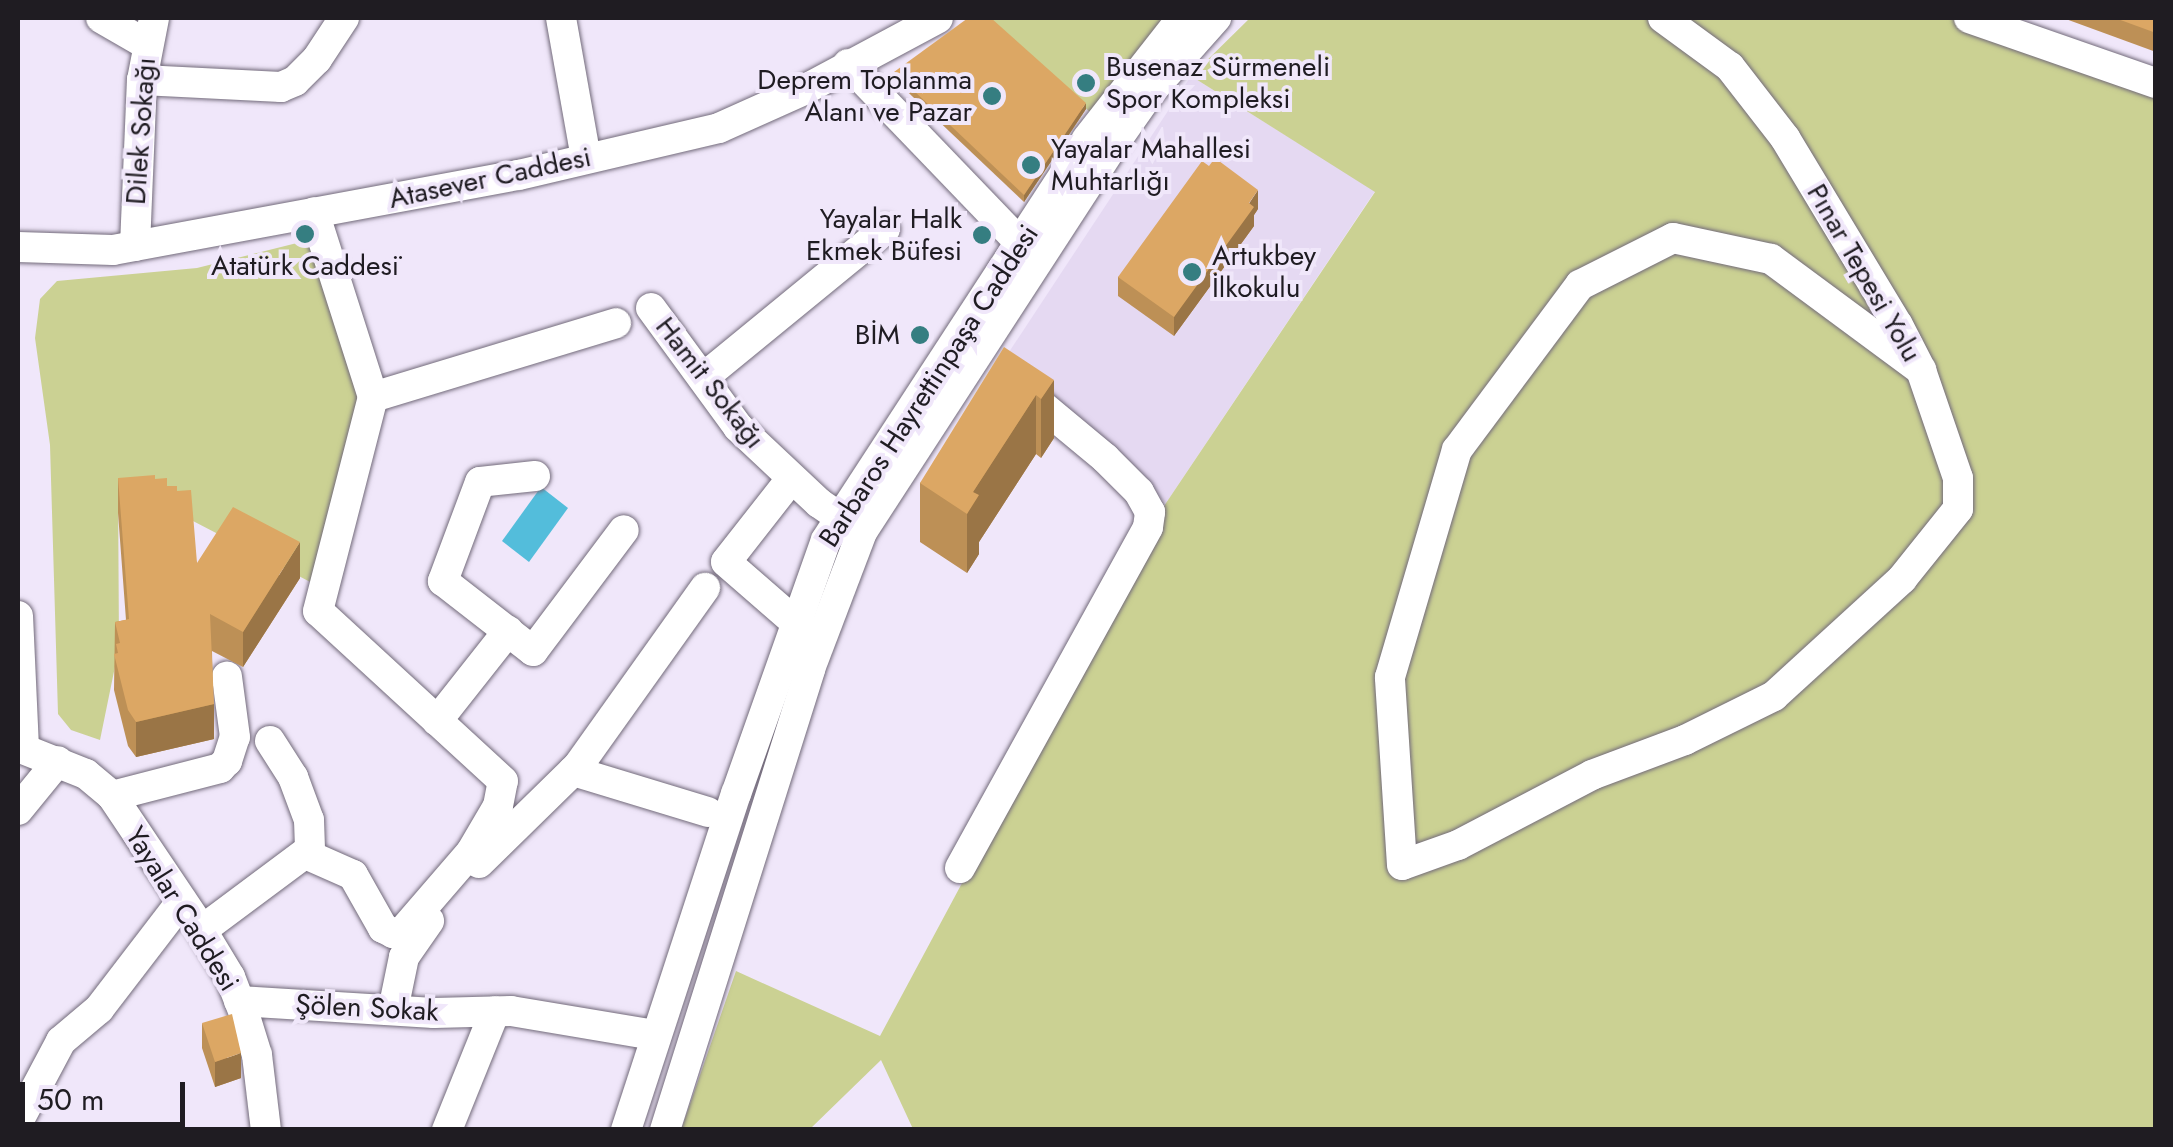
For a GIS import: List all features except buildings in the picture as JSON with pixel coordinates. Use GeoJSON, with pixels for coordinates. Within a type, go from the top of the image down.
{"type":"FeatureCollection","features":[{"type":"Feature","properties":{"kind":"street"},"geometry":{"type":"LineString","coordinates":[[101,18],[151,32]]}},
{"type":"Feature","properties":{"kind":"street"},"geometry":{"type":"LineString","coordinates":[[142,80],[281,87],[295,81],[317,58],[344,18]]}},
{"type":"Feature","properties":{"kind":"street","name":"Atasever Caddesi"},"geometry":{"type":"LineString","coordinates":[[18,246],[76,252],[135,246],[586,158],[719,128],[804,90],[938,18]]}},
{"type":"Feature","properties":{"kind":"street","name":"Barbaros Hayrettinpaşa Caddesi"},"geometry":{"type":"LineString","coordinates":[[665,1130],[810,669],[851,525],[976,356],[1096,127],[1182,18]]}},
{"type":"Feature","properties":{"kind":"street","name":"Barbaros Hayrettinpaşa Caddesi"},"geometry":{"type":"LineString","coordinates":[[626,1128],[795,622],[851,525],[1028,252],[1151,91],[1216,18]]}},
{"type":"Feature","properties":{"kind":"street","name":"Pınar Tepesi Yolu"},"geometry":{"type":"LineString","coordinates":[[1663,18],[1730,67],[1785,138],[1921,370],[1958,478],[1958,509],[1902,580],[1774,696],[1684,740],[1592,775],[1458,846],[1402,865],[1390,677],[1452,468],[1458,450],[1580,285],[1673,238],[1771,259],[1921,370]]}},
{"type":"Feature","properties":{"kind":"street"},"geometry":{"type":"LineString","coordinates":[[1969,18],[2156,83]]}},
{"type":"Feature","properties":{"kind":"street"},"geometry":{"type":"LineString","coordinates":[[572,21],[586,158]]}},
{"type":"Feature","properties":{"kind":"street","name":"Dilek Sokağı"},"geometry":{"type":"LineString","coordinates":[[135,246],[142,80],[151,32]]}},
{"type":"Feature","properties":{"kind":"street"},"geometry":{"type":"LineString","coordinates":[[848,64],[1028,252]]}},
{"type":"Feature","properties":{"kind":"street"},"geometry":{"type":"LineString","coordinates":[[270,741],[293,777],[309,820],[308,850],[313,859],[354,875],[383,928],[402,932],[481,838],[498,806],[503,781],[318,611],[373,397],[314,212]]}},
{"type":"Feature","properties":{"kind":"street"},"geometry":{"type":"LineString","coordinates":[[703,378],[885,229]]}},
{"type":"Feature","properties":{"kind":"street","name":"Hamit Sokağı"},"geometry":{"type":"LineString","coordinates":[[652,308],[738,427],[791,479],[851,525]]}},
{"type":"Feature","properties":{"kind":"street"},"geometry":{"type":"LineString","coordinates":[[373,397],[616,323]]}},
{"type":"Feature","properties":{"kind":"street"},"geometry":{"type":"LineString","coordinates":[[960,868],[1148,526],[1150,512],[1138,492],[1105,458],[1048,408],[976,356]]}},
{"type":"Feature","properties":{"kind":"street"},"geometry":{"type":"LineString","coordinates":[[536,476],[480,482],[442,580],[532,651],[624,530]]}},
{"type":"Feature","properties":{"kind":"street"},"geometry":{"type":"LineString","coordinates":[[791,479],[726,562],[795,622]]}},
{"type":"Feature","properties":{"kind":"street"},"geometry":{"type":"LineString","coordinates":[[393,1010],[400,968],[409,945],[479,863],[573,770],[705,588]]}},
{"type":"Feature","properties":{"kind":"street"},"geometry":{"type":"LineString","coordinates":[[18,616],[21,748]]}},
{"type":"Feature","properties":{"kind":"street"},"geometry":{"type":"LineString","coordinates":[[437,720],[508,632]]}},
{"type":"Feature","properties":{"kind":"street"},"geometry":{"type":"LineString","coordinates":[[112,796],[220,768],[227,761],[235,738],[227,677]]}},
{"type":"Feature","properties":{"kind":"street","name":"Yayalar Caddesi"},"geometry":{"type":"LineString","coordinates":[[21,748],[86,774],[112,796],[202,930],[239,1002],[257,1056],[266,1130]]}},
{"type":"Feature","properties":{"kind":"street"},"geometry":{"type":"LineString","coordinates":[[18,810],[58,762]]}},
{"type":"Feature","properties":{"kind":"street"},"geometry":{"type":"LineString","coordinates":[[573,770],[587,778],[708,812]]}},
{"type":"Feature","properties":{"kind":"street"},"geometry":{"type":"LineString","coordinates":[[202,930],[308,850]]}},
{"type":"Feature","properties":{"kind":"street"},"geometry":{"type":"LineString","coordinates":[[18,1122],[61,1041],[98,1009],[182,901]]}},
{"type":"Feature","properties":{"kind":"street","name":"Şölen Sokak"},"geometry":{"type":"LineString","coordinates":[[239,1002],[494,1011],[655,1035]]}},
{"type":"Feature","properties":{"kind":"street"},"geometry":{"type":"LineString","coordinates":[[452,1128],[494,1011]]}},
{"type":"Feature","properties":{"kind":"shaded area","name":"Artukbey İlkokulu"},"geometry":{"type":"Polygon","coordinates":[[[1191,76],[1375,191],[1166,503],[1009,352],[1191,76]]]}},
{"type":"Feature","properties":{"kind":"green space","name":"Busenaz Sürmeneli Spor Kompleksi"},"geometry":{"type":"Polygon","coordinates":[[[984,18],[1165,18],[1091,113],[984,18]]]}},
{"type":"Feature","properties":{"kind":"green space"},"geometry":{"type":"Polygon","coordinates":[[[1250,18],[2007,18],[2155,78],[2155,1129],[913,1129],[881,1060],[810,1129],[681,1130],[736,971],[880,1036],[1166,503],[1375,192],[1191,76],[1250,18]]]}},
{"type":"Feature","properties":{"kind":"green space"},"geometry":{"type":"Polygon","coordinates":[[[313,239],[361,410],[316,585],[118,482],[119,647],[100,740],[71,730],[58,714],[50,445],[35,338],[40,299],[57,281],[197,268],[313,239]]]}},
{"type":"Feature","properties":{"kind":"water"},"geometry":{"type":"Polygon","coordinates":[[[541,487],[568,508],[529,562],[502,541],[541,487]]]}},
{"type":"Feature","properties":{"kind":"place","name":"Busenaz Sürmeneli Spor Kompleksi"},"geometry":{"type":"Point","coordinates":[1086,83]}},
{"type":"Feature","properties":{"kind":"place","name":"Deprem Toplanma Alanı ve Pazar"},"geometry":{"type":"Point","coordinates":[992,96]}},
{"type":"Feature","properties":{"kind":"place","name":"Yayalar Mahallesi Muhtarlığı"},"geometry":{"type":"Point","coordinates":[1031,165]}},
{"type":"Feature","properties":{"kind":"place","name":"Atatürk Caddesi̇"},"geometry":{"type":"Point","coordinates":[305,234]}},
{"type":"Feature","properties":{"kind":"place","name":"Yayalar Halk Ekmek Büfesi"},"geometry":{"type":"Point","coordinates":[982,235]}},
{"type":"Feature","properties":{"kind":"place","name":"Artukbey İlkokulu"},"geometry":{"type":"Point","coordinates":[1192,272]}},
{"type":"Feature","properties":{"kind":"place","name":"BİM"},"geometry":{"type":"Point","coordinates":[920,335]}}]}
